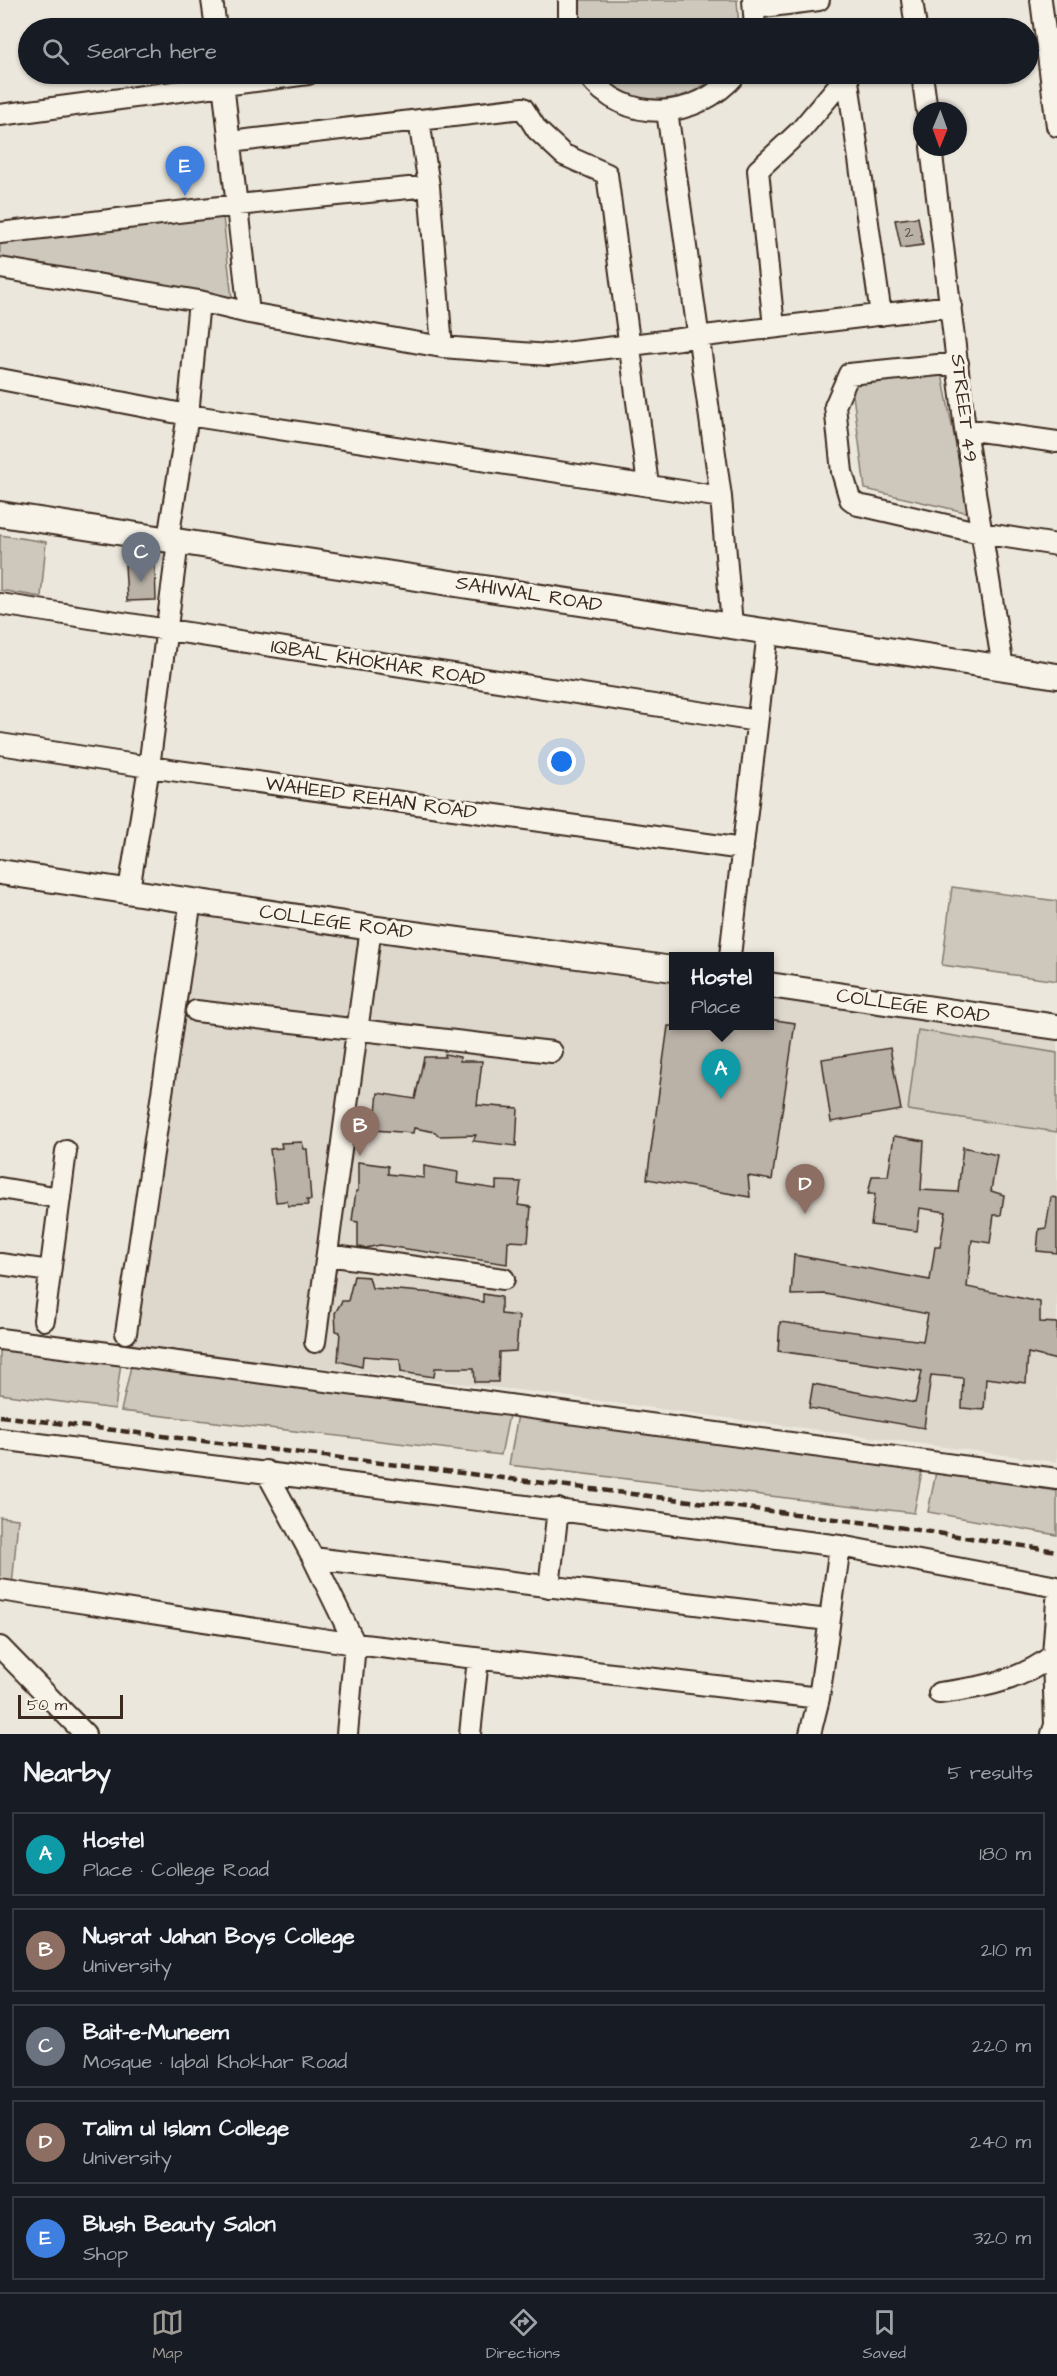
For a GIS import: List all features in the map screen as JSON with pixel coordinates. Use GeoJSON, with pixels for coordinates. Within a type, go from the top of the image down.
{"type":"FeatureCollection","features":[{"type":"Feature","properties":{"kind":"main road","name":"SAHIWAL ROAD"},"geometry":{"type":"LineString","coordinates":[[0,514],[1057,676]]}},
{"type":"Feature","properties":{"kind":"main road","name":"COLLEGE ROAD"},"geometry":{"type":"LineString","coordinates":[[0,872],[371,928],[669,968]]}},
{"type":"Feature","properties":{"kind":"main road","name":"COLLEGE ROAD"},"geometry":{"type":"LineString","coordinates":[[774,987],[1057,1027]]}},
{"type":"Feature","properties":{"kind":"street"},"geometry":{"type":"LineString","coordinates":[[212,0],[215,18]]}},
{"type":"Feature","properties":{"kind":"street"},"geometry":{"type":"LineString","coordinates":[[569,0],[569,18]]}},
{"type":"Feature","properties":{"kind":"street"},"geometry":{"type":"LineString","coordinates":[[754,4],[819,0]]}},
{"type":"Feature","properties":{"kind":"street"},"geometry":{"type":"LineString","coordinates":[[912,0],[915,18]]}},
{"type":"Feature","properties":{"kind":"street"},"geometry":{"type":"LineString","coordinates":[[1041,0],[1057,126]]}},
{"type":"Feature","properties":{"kind":"street"},"geometry":{"type":"LineString","coordinates":[[0,115],[198,84]]}},
{"type":"Feature","properties":{"kind":"street"},"geometry":{"type":"LineString","coordinates":[[223,84],[249,314]]}},
{"type":"Feature","properties":{"kind":"street"},"geometry":{"type":"LineString","coordinates":[[596,84],[603,91],[626,104],[651,111],[687,107],[708,98],[728,84]]}},
{"type":"Feature","properties":{"kind":"street"},"geometry":{"type":"LineString","coordinates":[[774,327],[759,170],[801,130],[841,84]]}},
{"type":"Feature","properties":{"kind":"street"},"geometry":{"type":"LineString","coordinates":[[848,84],[881,315]]}},
{"type":"Feature","properties":{"kind":"street"},"geometry":{"type":"LineString","coordinates":[[923,84],[926,102]]}},
{"type":"Feature","properties":{"kind":"street"},"geometry":{"type":"LineString","coordinates":[[230,142],[523,108],[537,130],[564,155],[607,174],[648,485]]}},
{"type":"Feature","properties":{"kind":"street"},"geometry":{"type":"LineString","coordinates":[[667,111],[721,497],[732,625]]}},
{"type":"Feature","properties":{"kind":"street"},"geometry":{"type":"LineString","coordinates":[[419,120],[429,186],[442,347]]}},
{"type":"Feature","properties":{"kind":"street","name":"STREET 49"},"geometry":{"type":"LineString","coordinates":[[932,156],[965,429],[1003,668]]}},
{"type":"Feature","properties":{"kind":"street"},"geometry":{"type":"LineString","coordinates":[[0,233],[237,205],[429,186]]}},
{"type":"Feature","properties":{"kind":"street"},"geometry":{"type":"LineString","coordinates":[[0,268],[199,301],[249,314],[442,347],[549,355],[951,306]]}},
{"type":"Feature","properties":{"kind":"street"},"geometry":{"type":"LineString","coordinates":[[129,890],[149,767],[167,631],[173,540],[199,301]]}},
{"type":"Feature","properties":{"kind":"street"},"geometry":{"type":"LineString","coordinates":[[958,363],[849,374],[835,406],[842,472],[850,499],[858,504],[981,533],[1057,545]]}},
{"type":"Feature","properties":{"kind":"street"},"geometry":{"type":"LineString","coordinates":[[0,379],[188,414],[721,497]]}},
{"type":"Feature","properties":{"kind":"street"},"geometry":{"type":"LineString","coordinates":[[965,429],[1057,442]]}},
{"type":"Feature","properties":{"kind":"street","name":"IQBAL KHOKHAR ROAD"},"geometry":{"type":"LineString","coordinates":[[0,604],[757,721]]}},
{"type":"Feature","properties":{"kind":"street"},"geometry":{"type":"LineString","coordinates":[[731,952],[768,632]]}},
{"type":"Feature","properties":{"kind":"street","name":"WAHEED REHAN ROAD"},"geometry":{"type":"LineString","coordinates":[[0,744],[149,767],[743,849]]}},
{"type":"Feature","properties":{"kind":"street"},"geometry":{"type":"LineString","coordinates":[[126,1333],[191,900]]}},
{"type":"Feature","properties":{"kind":"street"},"geometry":{"type":"LineString","coordinates":[[315,1341],[371,928]]}},
{"type":"Feature","properties":{"kind":"street"},"geometry":{"type":"LineString","coordinates":[[196,1011],[552,1052]]}},
{"type":"Feature","properties":{"kind":"street"},"geometry":{"type":"LineString","coordinates":[[44,1320],[66,1151]]}},
{"type":"Feature","properties":{"kind":"street"},"geometry":{"type":"LineString","coordinates":[[0,1188],[60,1198]]}},
{"type":"Feature","properties":{"kind":"street"},"geometry":{"type":"LineString","coordinates":[[327,1256],[504,1279]]}},
{"type":"Feature","properties":{"kind":"street"},"geometry":{"type":"LineString","coordinates":[[0,1264],[50,1271]]}},
{"type":"Feature","properties":{"kind":"street"},"geometry":{"type":"LineString","coordinates":[[0,1339],[1057,1479]]}},
{"type":"Feature","properties":{"kind":"street"},"geometry":{"type":"LineString","coordinates":[[0,1439],[266,1471],[840,1546],[1057,1587]]}},
{"type":"Feature","properties":{"kind":"street"},"geometry":{"type":"LineString","coordinates":[[266,1471],[314,1558],[355,1644],[347,1734]]}},
{"type":"Feature","properties":{"kind":"street"},"geometry":{"type":"LineString","coordinates":[[549,1587],[558,1509]]}},
{"type":"Feature","properties":{"kind":"street"},"geometry":{"type":"LineString","coordinates":[[810,1734],[819,1698],[840,1546]]}},
{"type":"Feature","properties":{"kind":"street"},"geometry":{"type":"LineString","coordinates":[[314,1558],[828,1620]]}},
{"type":"Feature","properties":{"kind":"street"},"geometry":{"type":"LineString","coordinates":[[0,1590],[355,1644],[819,1698]]}},
{"type":"Feature","properties":{"kind":"street"},"geometry":{"type":"LineString","coordinates":[[1052,1734],[1055,1725],[1054,1666],[1057,1601]]}},
{"type":"Feature","properties":{"kind":"street"},"geometry":{"type":"LineString","coordinates":[[0,1647],[85,1734]]}},
{"type":"Feature","properties":{"kind":"street"},"geometry":{"type":"LineString","coordinates":[[470,1734],[478,1659]]}},
{"type":"Feature","properties":{"kind":"street"},"geometry":{"type":"LineString","coordinates":[[939,1693],[982,1687],[1036,1668],[1054,1666]]}},
{"type":"Feature","properties":{"kind":"shaded area"},"geometry":{"type":"Polygon","coordinates":[[[578,0],[737,0],[738,18],[577,18],[578,0]]]}},
{"type":"Feature","properties":{"kind":"shaded area"},"geometry":{"type":"Polygon","coordinates":[[[705,84],[689,93],[658,99],[642,98],[611,85],[705,84]]]}},
{"type":"Feature","properties":{"kind":"shaded area"},"geometry":{"type":"Polygon","coordinates":[[[223,217],[232,299],[0,263],[0,240],[223,217]]]}},
{"type":"Feature","properties":{"kind":"shaded area"},"geometry":{"type":"Polygon","coordinates":[[[941,369],[969,513],[865,489],[851,379],[941,369]]]}},
{"type":"Feature","properties":{"kind":"shaded area"},"geometry":{"type":"Polygon","coordinates":[[[0,535],[46,542],[41,597],[0,590],[0,535]]]}},
{"type":"Feature","properties":{"kind":"shaded area"},"geometry":{"type":"Polygon","coordinates":[[[952,887],[1057,901],[1057,981],[942,965],[952,887]]]}},
{"type":"Feature","properties":{"kind":"shaded area"},"geometry":{"type":"Polygon","coordinates":[[[196,913],[669,979],[669,1030],[774,1030],[774,995],[1057,1038],[1057,1462],[526,1391],[131,1345],[196,913]]]}},
{"type":"Feature","properties":{"kind":"shaded area"},"geometry":{"type":"Polygon","coordinates":[[[918,1030],[1057,1053],[1057,1132],[908,1110],[918,1030]]]}},
{"type":"Feature","properties":{"kind":"shaded area"},"geometry":{"type":"Polygon","coordinates":[[[0,1346],[121,1362],[115,1409],[0,1394],[0,1346]]]}},
{"type":"Feature","properties":{"kind":"shaded area"},"geometry":{"type":"Polygon","coordinates":[[[131,1366],[509,1415],[501,1455],[121,1411],[131,1366]]]}},
{"type":"Feature","properties":{"kind":"shaded area"},"geometry":{"type":"Polygon","coordinates":[[[518,1414],[922,1471],[914,1513],[509,1465],[518,1414]]]}},
{"type":"Feature","properties":{"kind":"shaded area"},"geometry":{"type":"Polygon","coordinates":[[[936,1472],[1057,1491],[1057,1535],[928,1512],[936,1472]]]}},
{"type":"Feature","properties":{"kind":"shaded area"},"geometry":{"type":"Polygon","coordinates":[[[0,1517],[18,1519],[12,1587],[0,1585],[0,1517]]]}},
{"type":"Feature","properties":{"kind":"building"},"geometry":{"type":"Polygon","coordinates":[[[918,217],[923,245],[901,248],[895,220],[918,217]]]}},
{"type":"Feature","properties":{"kind":"building"},"geometry":{"type":"Polygon","coordinates":[[[125,564],[155,564],[156,600],[127,601],[125,564]]]}},
{"type":"Feature","properties":{"kind":"building"},"geometry":{"type":"Polygon","coordinates":[[[774,1020],[795,1023],[772,1180],[748,1176],[750,1197],[647,1179],[668,1026],[669,1030],[774,1030],[774,1020]]]}},
{"type":"Feature","properties":{"kind":"building"},"geometry":{"type":"Polygon","coordinates":[[[890,1048],[901,1110],[831,1122],[822,1059],[890,1048]]]}},
{"type":"Feature","properties":{"kind":"building"},"geometry":{"type":"Polygon","coordinates":[[[445,1054],[460,1057],[460,1061],[482,1061],[477,1105],[518,1108],[516,1146],[473,1141],[476,1135],[439,1136],[435,1132],[414,1128],[413,1133],[374,1130],[378,1093],[415,1099],[424,1057],[445,1057],[445,1054]]]}},
{"type":"Feature","properties":{"kind":"building"},"geometry":{"type":"Polygon","coordinates":[[[894,1136],[924,1141],[921,1190],[958,1192],[963,1147],[997,1155],[991,1191],[1004,1195],[1001,1215],[994,1215],[990,1243],[972,1240],[967,1287],[1040,1302],[1040,1322],[1057,1323],[1057,1360],[1028,1353],[1026,1383],[986,1378],[984,1410],[962,1408],[963,1378],[931,1375],[924,1428],[809,1408],[813,1384],[915,1403],[922,1371],[778,1351],[780,1322],[923,1341],[928,1314],[826,1294],[791,1295],[794,1255],[930,1280],[935,1247],[940,1247],[946,1212],[920,1208],[917,1231],[871,1225],[875,1194],[868,1194],[872,1176],[888,1176],[894,1136]]]}},
{"type":"Feature","properties":{"kind":"building"},"geometry":{"type":"Polygon","coordinates":[[[302,1142],[304,1149],[307,1149],[311,1200],[307,1200],[308,1205],[288,1206],[287,1201],[276,1202],[270,1149],[282,1148],[281,1143],[302,1142]]]}},
{"type":"Feature","properties":{"kind":"building"},"geometry":{"type":"Polygon","coordinates":[[[358,1162],[388,1166],[388,1174],[424,1178],[424,1166],[458,1172],[457,1183],[496,1189],[496,1181],[521,1182],[518,1205],[531,1207],[528,1242],[508,1241],[507,1264],[380,1245],[358,1247],[358,1222],[352,1221],[356,1191],[358,1191],[358,1162]]]}},
{"type":"Feature","properties":{"kind":"building"},"geometry":{"type":"Polygon","coordinates":[[[1051,1197],[1057,1198],[1057,1253],[1037,1251],[1039,1229],[1046,1228],[1051,1197]]]}},
{"type":"Feature","properties":{"kind":"building"},"geometry":{"type":"Polygon","coordinates":[[[354,1276],[369,1277],[372,1288],[435,1293],[483,1302],[483,1294],[501,1297],[501,1314],[519,1316],[516,1351],[499,1352],[498,1382],[475,1382],[474,1368],[435,1368],[434,1377],[401,1372],[400,1359],[363,1356],[362,1367],[338,1361],[340,1332],[336,1331],[335,1313],[342,1301],[348,1301],[354,1276]]]}},
{"type":"Feature","properties":{"kind":"railway"},"geometry":{"type":"LineString","coordinates":[[0,1416],[884,1525],[1057,1551]]}},
{"type":"Feature","properties":{"kind":"place","name":"Blush Beauty Salon"},"geometry":{"type":"Point","coordinates":[185,196]}},
{"type":"Feature","properties":{"kind":"place","name":"Bait-e-Muneem"},"geometry":{"type":"Point","coordinates":[141,582]}},
{"type":"Feature","properties":{"kind":"place","name":"Hostel"},"geometry":{"type":"Point","coordinates":[721,1099]}},
{"type":"Feature","properties":{"kind":"place","name":"Nusrat Jahan Boys College"},"geometry":{"type":"Point","coordinates":[360,1156]}},
{"type":"Feature","properties":{"kind":"place","name":"Talim ul Islam College"},"geometry":{"type":"Point","coordinates":[805,1214]}}]}
